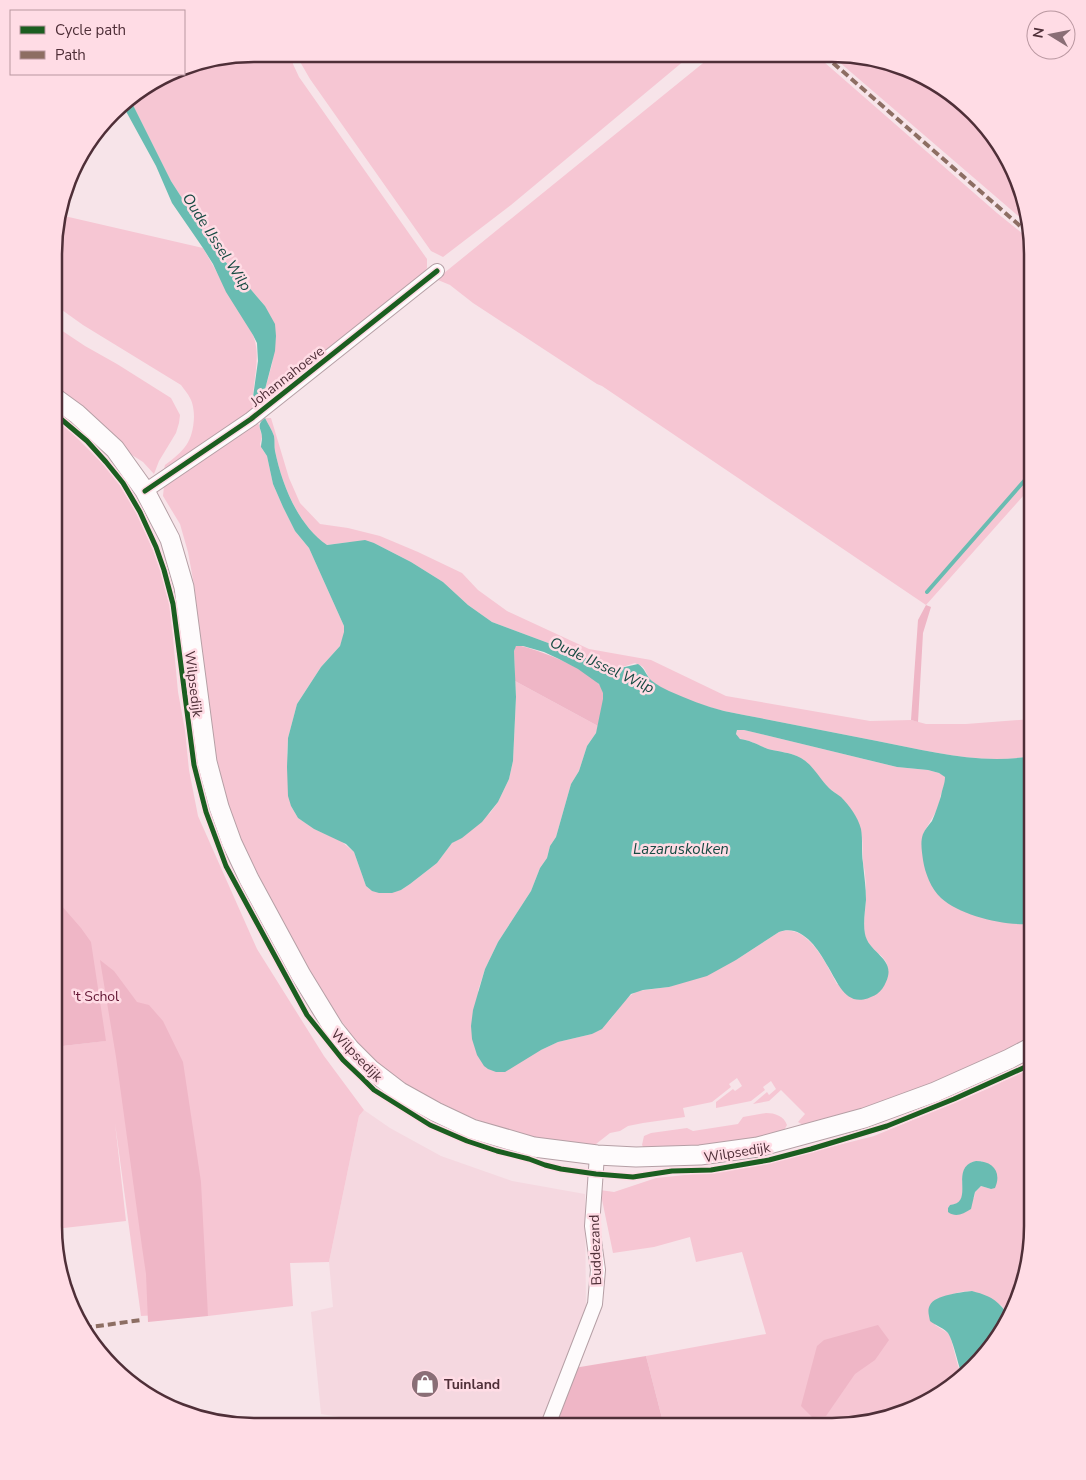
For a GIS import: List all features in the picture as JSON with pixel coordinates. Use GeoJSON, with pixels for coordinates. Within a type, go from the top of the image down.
{"type":"FeatureCollection","features":[{"type":"Feature","properties":{"kind":"main road","name":"Wilpsedijk"},"geometry":{"type":"LineString","coordinates":[[62,403],[116,449],[145,491],[170,540],[184,587],[206,762],[232,843],[249,879],[301,975],[334,1029],[370,1069],[400,1092],[472,1129],[534,1147],[597,1155],[636,1157],[700,1155],[758,1147],[864,1118],[966,1078],[1024,1051]]}},
{"type":"Feature","properties":{"kind":"street","name":"Johannahoeve"},"geometry":{"type":"LineString","coordinates":[[145,491],[251,419],[437,271]]}},
{"type":"Feature","properties":{"kind":"street","name":"Buddezand"},"geometry":{"type":"LineString","coordinates":[[551,1418],[595,1304],[598,1270],[592,1226],[597,1155]]}},
{"type":"Feature","properties":{"kind":"shaded area"},"geometry":{"type":"Polygon","coordinates":[[[364,1110],[390,1128],[441,1156],[512,1181],[585,1194],[586,1315],[546,1418],[346,1418],[321,1414],[311,1312],[333,1307],[329,1262],[359,1116],[364,1110]]]}},
{"type":"Feature","properties":{"kind":"green space"},"geometry":{"type":"Polygon","coordinates":[[[293,62],[299,77],[427,259],[427,268],[421,277],[251,414],[163,473],[165,465],[182,450],[192,433],[194,417],[191,400],[181,385],[62,310],[62,255],[66,216],[203,248],[253,335],[257,350],[253,397],[256,399],[263,397],[272,364],[276,336],[265,306],[235,271],[219,256],[171,181],[133,106],[170,82],[205,69],[242,63],[293,62]]]}},
{"type":"Feature","properties":{"kind":"green space"},"geometry":{"type":"Polygon","coordinates":[[[300,62],[683,62],[511,205],[443,257],[431,251],[310,79],[300,62]]]}},
{"type":"Feature","properties":{"kind":"green space"},"geometry":{"type":"Polygon","coordinates":[[[704,62],[824,62],[1022,233],[1024,255],[1024,495],[926,605],[602,386],[473,303],[450,285],[438,280],[433,282],[704,62]]]}},
{"type":"Feature","properties":{"kind":"green space"},"geometry":{"type":"Polygon","coordinates":[[[840,63],[869,66],[905,77],[927,88],[958,110],[976,128],[998,159],[1009,181],[1020,218],[840,63]]]}},
{"type":"Feature","properties":{"kind":"green space"},"geometry":{"type":"Polygon","coordinates":[[[62,331],[171,398],[180,415],[176,433],[159,461],[154,474],[143,462],[124,450],[62,396],[62,331]]]}},
{"type":"Feature","properties":{"kind":"green space"},"geometry":{"type":"Polygon","coordinates":[[[265,418],[271,418],[289,478],[300,503],[320,524],[348,528],[380,536],[418,552],[462,573],[478,590],[507,611],[589,649],[651,660],[726,696],[870,721],[911,720],[926,724],[966,724],[1024,720],[1024,757],[993,759],[954,756],[724,711],[678,696],[662,688],[652,681],[643,667],[635,663],[616,669],[609,668],[592,659],[492,622],[468,605],[443,582],[411,562],[374,543],[351,542],[326,545],[307,526],[293,503],[278,464],[274,436],[265,418]]]}},
{"type":"Feature","properties":{"kind":"green space"},"geometry":{"type":"Polygon","coordinates":[[[256,420],[262,437],[260,444],[267,456],[273,484],[295,531],[309,548],[345,632],[340,646],[321,667],[297,704],[288,738],[287,753],[291,806],[298,818],[314,829],[341,841],[354,852],[366,886],[372,891],[401,890],[410,884],[437,863],[452,843],[490,813],[498,802],[509,779],[513,761],[515,681],[598,726],[596,733],[587,746],[579,771],[571,784],[556,837],[550,846],[547,858],[540,868],[531,891],[498,942],[485,969],[478,991],[541,1050],[558,1042],[592,1034],[610,1020],[624,1001],[637,991],[669,987],[736,960],[779,932],[789,931],[798,933],[807,939],[821,956],[837,984],[885,984],[888,974],[886,961],[872,948],[865,935],[865,873],[861,831],[855,816],[845,802],[826,785],[805,760],[793,754],[768,749],[740,739],[736,734],[737,730],[740,729],[897,767],[928,770],[946,777],[938,808],[923,834],[1021,924],[1024,924],[1024,1043],[903,1096],[810,1129],[798,1122],[805,1114],[781,1090],[769,1101],[753,1104],[767,1092],[769,1095],[776,1089],[771,1081],[763,1087],[765,1090],[751,1101],[716,1108],[716,1102],[733,1089],[735,1091],[742,1086],[737,1078],[729,1084],[731,1087],[712,1102],[683,1108],[685,1117],[628,1126],[620,1131],[610,1133],[596,1144],[594,1148],[556,1143],[490,1125],[423,1094],[392,1075],[368,1055],[351,1035],[308,970],[234,825],[214,747],[194,585],[188,552],[180,524],[163,496],[164,486],[256,420]]]}},
{"type":"Feature","properties":{"kind":"green space"},"geometry":{"type":"Polygon","coordinates":[[[62,424],[104,465],[118,482],[135,510],[162,571],[170,605],[178,692],[185,730],[189,770],[198,816],[257,949],[324,1056],[364,1110],[359,1116],[329,1262],[290,1263],[293,1306],[208,1316],[207,1312],[141,1316],[115,1123],[126,1221],[62,1228],[62,1046],[105,1041],[62,1043],[62,424]]]}},
{"type":"Feature","properties":{"kind":"green space"},"geometry":{"type":"Polygon","coordinates":[[[926,605],[931,607],[923,633],[918,722],[911,720],[918,620],[926,605]]]}},
{"type":"Feature","properties":{"kind":"green space"},"geometry":{"type":"Polygon","coordinates":[[[517,645],[566,662],[591,676],[599,684],[603,692],[603,705],[598,726],[515,681],[514,651],[517,645]]]}},
{"type":"Feature","properties":{"kind":"green space"},"geometry":{"type":"Polygon","coordinates":[[[62,906],[91,942],[106,1041],[62,1046],[62,906]]]}},
{"type":"Feature","properties":{"kind":"green space","name":"'t Schol"},"geometry":{"type":"Polygon","coordinates":[[[100,960],[114,971],[137,1002],[149,1005],[163,1021],[183,1062],[201,1182],[208,1316],[148,1322],[146,1274],[116,1057],[100,960]]]}},
{"type":"Feature","properties":{"kind":"green space"},"geometry":{"type":"Polygon","coordinates":[[[1024,1071],[1023,1238],[1017,1275],[1004,1310],[1002,1306],[972,1291],[960,1292],[937,1299],[935,1325],[948,1333],[959,1369],[938,1385],[916,1398],[881,1411],[831,1418],[662,1418],[646,1356],[766,1334],[742,1252],[696,1262],[690,1237],[654,1247],[613,1253],[600,1190],[614,1192],[656,1178],[723,1171],[763,1164],[874,1136],[987,1089],[1024,1071]],[[976,1161],[968,1165],[964,1171],[962,1198],[958,1203],[950,1205],[948,1208],[974,1198],[975,1192],[981,1186],[991,1189],[982,1161],[976,1161]]]}},
{"type":"Feature","properties":{"kind":"green space"},"geometry":{"type":"Polygon","coordinates":[[[766,1113],[776,1114],[784,1119],[787,1125],[782,1134],[714,1147],[644,1148],[642,1145],[644,1136],[651,1133],[687,1128],[693,1131],[738,1124],[743,1117],[766,1113]]]}},
{"type":"Feature","properties":{"kind":"green space"},"geometry":{"type":"Polygon","coordinates":[[[878,1325],[889,1340],[875,1360],[855,1374],[826,1416],[812,1417],[801,1406],[817,1346],[824,1340],[878,1325]]]}},
{"type":"Feature","properties":{"kind":"green space"},"geometry":{"type":"Polygon","coordinates":[[[646,1356],[662,1418],[555,1418],[574,1368],[646,1356]]]}},
{"type":"Feature","properties":{"kind":"water"},"geometry":{"type":"Polygon","coordinates":[[[133,106],[171,181],[219,256],[235,271],[265,306],[275,324],[275,351],[263,397],[256,399],[253,397],[258,361],[257,343],[226,292],[213,264],[172,203],[156,166],[126,112],[133,106]]]}},
{"type":"Feature","properties":{"kind":"water","name":"Lazaruskolken"},"geometry":{"type":"Polygon","coordinates":[[[265,418],[274,436],[278,464],[293,503],[308,527],[317,537],[327,545],[365,540],[374,543],[411,562],[443,582],[468,605],[492,622],[592,659],[609,668],[616,669],[638,664],[652,681],[662,688],[724,711],[954,756],[993,759],[1024,757],[1024,924],[997,921],[971,915],[941,898],[929,881],[923,860],[922,837],[935,815],[945,777],[928,770],[897,767],[744,730],[737,730],[736,734],[740,739],[801,758],[850,807],[860,825],[862,833],[862,859],[866,895],[865,934],[872,947],[888,967],[886,982],[882,989],[867,999],[858,1000],[851,998],[840,987],[818,951],[808,939],[794,931],[787,930],[779,932],[707,976],[669,987],[643,990],[631,994],[602,1029],[592,1034],[558,1042],[505,1072],[496,1072],[488,1069],[477,1055],[472,1039],[471,1026],[473,1010],[485,969],[498,942],[531,891],[540,868],[547,858],[550,846],[556,837],[571,784],[579,771],[587,746],[596,733],[603,693],[599,684],[578,669],[544,652],[516,646],[514,651],[516,697],[513,761],[509,779],[498,802],[482,822],[462,838],[452,843],[437,863],[410,884],[392,893],[372,891],[366,886],[354,852],[346,844],[314,829],[298,818],[288,796],[288,738],[297,704],[321,667],[340,646],[344,626],[309,548],[295,531],[273,484],[267,456],[261,447],[260,423],[265,418]]]}},
{"type":"Feature","properties":{"kind":"water"},"geometry":{"type":"Polygon","coordinates":[[[976,1161],[991,1165],[997,1172],[995,1188],[991,1189],[981,1186],[975,1192],[971,1209],[959,1215],[951,1214],[948,1212],[948,1208],[950,1205],[957,1203],[961,1198],[964,1170],[968,1165],[976,1161]]]}},
{"type":"Feature","properties":{"kind":"water"},"geometry":{"type":"Polygon","coordinates":[[[972,1291],[984,1295],[995,1300],[1004,1310],[984,1342],[960,1368],[949,1335],[945,1330],[930,1321],[929,1313],[930,1305],[937,1299],[956,1293],[972,1291]]]}},
{"type":"Feature","properties":{"kind":"waterway"},"geometry":{"type":"LineString","coordinates":[[927,592],[1024,481]]}},
{"type":"Feature","properties":{"kind":"marked path"},"geometry":{"type":"LineString","coordinates":[[832,62],[1022,227]]}},
{"type":"Feature","properties":{"kind":"marked path"},"geometry":{"type":"LineString","coordinates":[[92,1327],[141,1320]]}},
{"type":"Feature","properties":{"kind":"cycle path"},"geometry":{"type":"LineString","coordinates":[[145,491],[251,419],[437,271]]}},
{"type":"Feature","properties":{"kind":"cycle path"},"geometry":{"type":"LineString","coordinates":[[62,420],[87,441],[123,483],[140,512],[156,547],[173,604],[194,765],[206,812],[226,866],[307,1015],[343,1060],[374,1090],[430,1125],[467,1141],[561,1169],[633,1177],[672,1171],[711,1170],[769,1160],[811,1149],[887,1126],[1024,1068]]}},
{"type":"Feature","properties":{"kind":"place","name":"Tuinland"},"geometry":{"type":"Point","coordinates":[425,1384]}},
{"type":"Feature","properties":{"kind":"water label","name":"Oude IJssel Wilp"},"geometry":{"type":"Point","coordinates":[217,242]}},
{"type":"Feature","properties":{"kind":"water label","name":"Oude IJssel Wilp"},"geometry":{"type":"Point","coordinates":[602,665]}}]}
